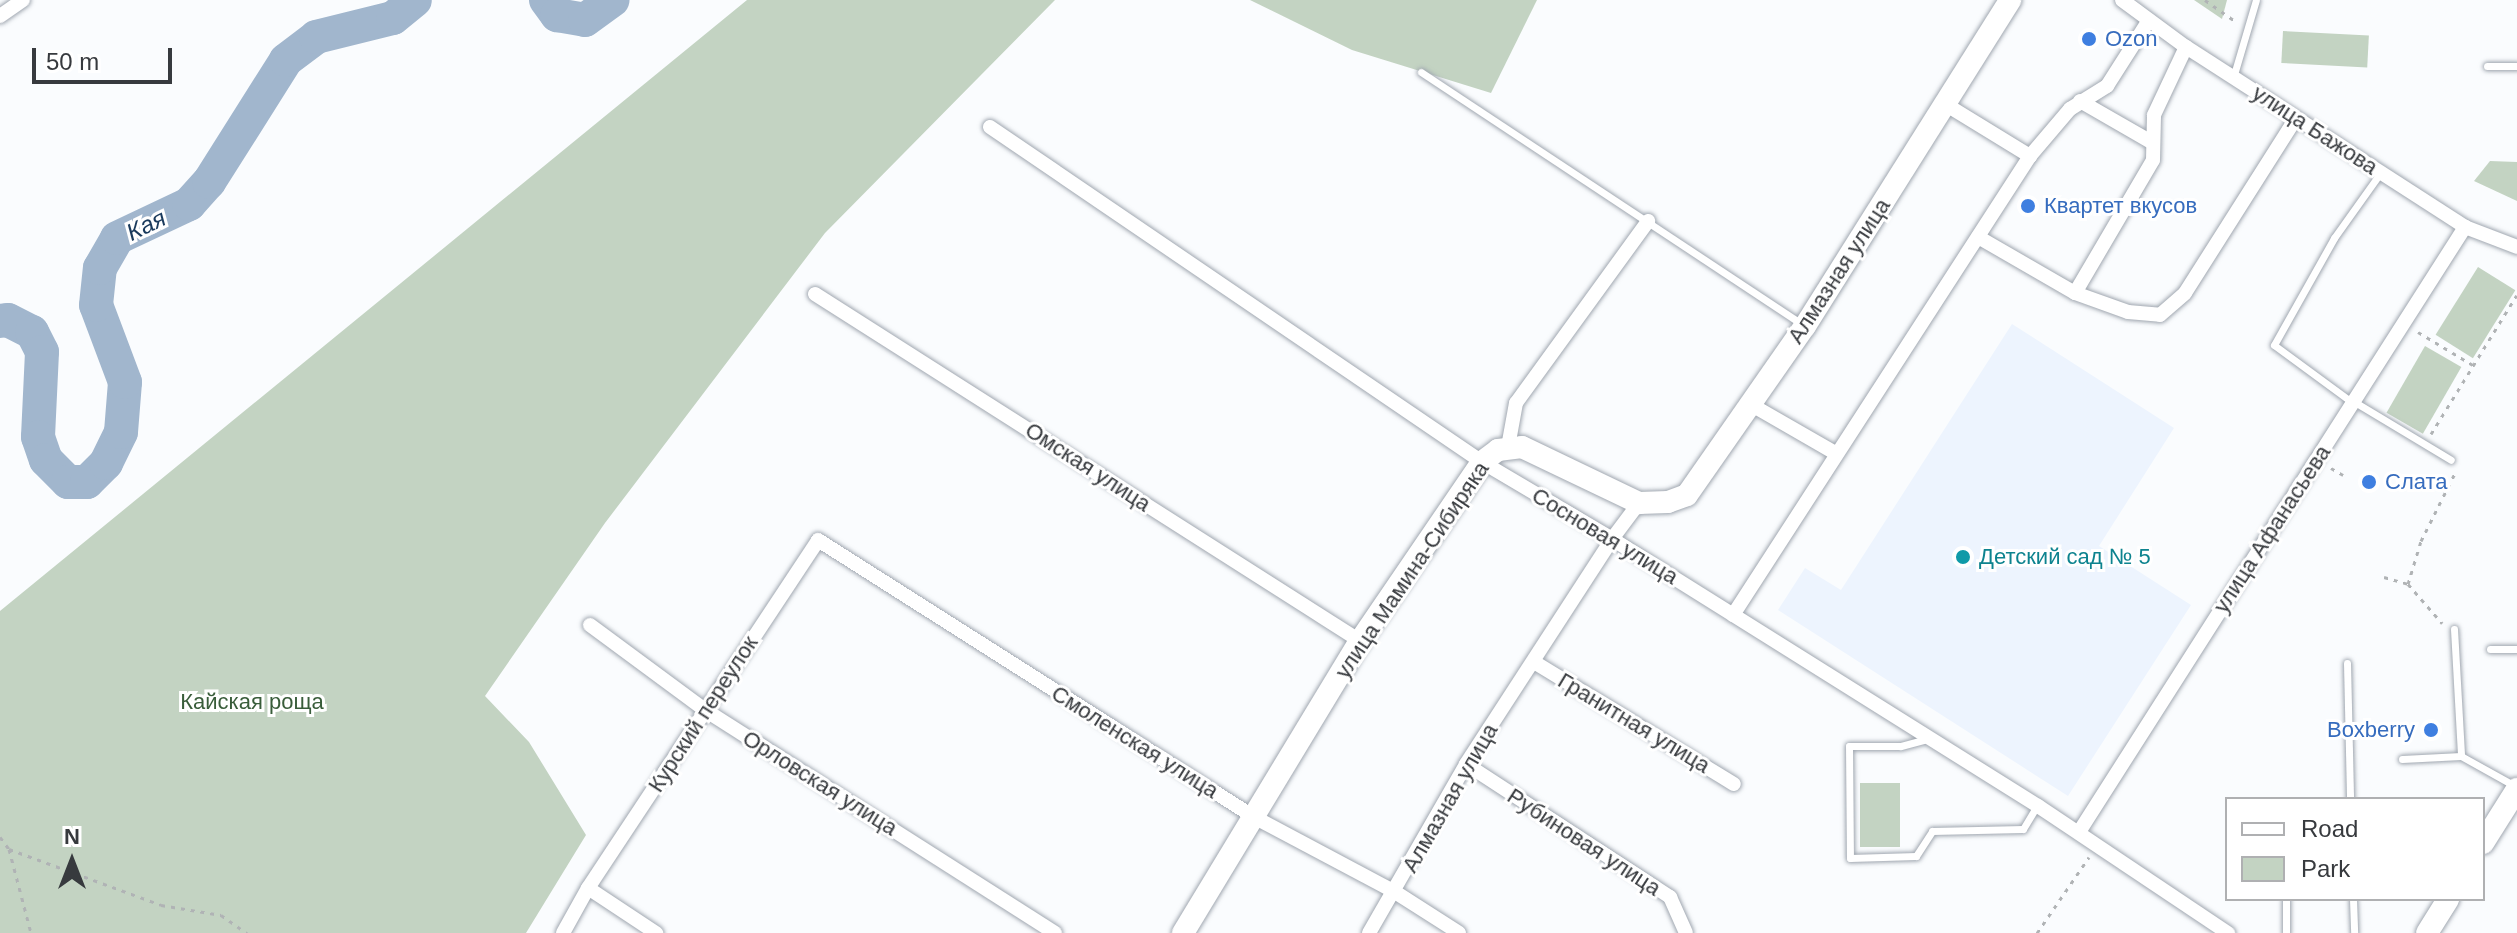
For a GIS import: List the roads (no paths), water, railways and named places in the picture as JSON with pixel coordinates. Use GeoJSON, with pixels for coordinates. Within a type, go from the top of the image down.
{"type":"FeatureCollection","features":[{"type":"Feature","properties":{"kind":"street"},"geometry":{"type":"LineString","coordinates":[[0,6],[11,0]]}},
{"type":"Feature","properties":{"kind":"street"},"geometry":{"type":"LineString","coordinates":[[0,16],[23,0]]}},
{"type":"Feature","properties":{"kind":"street","name":"Алмазная улица"},"geometry":{"type":"LineString","coordinates":[[1369,933],[1466,764],[1612,539],[1639,503],[1668,502],[1687,495],[1805,326],[2010,0]]}},
{"type":"Feature","properties":{"kind":"street","name":"улица Бажова"},"geometry":{"type":"LineString","coordinates":[[2122,0],[2186,47],[2465,227],[2517,247]]}},
{"type":"Feature","properties":{"kind":"street"},"geometry":{"type":"LineString","coordinates":[[1733,615],[2030,156],[2080,101],[2107,86],[2149,20]]}},
{"type":"Feature","properties":{"kind":"street"},"geometry":{"type":"LineString","coordinates":[[2075,293],[2153,160],[2154,115],[2186,47]]}},
{"type":"Feature","properties":{"kind":"street"},"geometry":{"type":"LineString","coordinates":[[2080,101],[2153,143]]}},
{"type":"Feature","properties":{"kind":"street"},"geometry":{"type":"LineString","coordinates":[[1945,104],[2030,156]]}},
{"type":"Feature","properties":{"kind":"street"},"geometry":{"type":"LineString","coordinates":[[1978,237],[2075,293],[2128,312],[2160,315],[2185,293],[2296,118]]}},
{"type":"Feature","properties":{"kind":"street","name":"Сосновая улица"},"geometry":{"type":"LineString","coordinates":[[990,127],[1482,462],[1612,539],[2038,806],[2226,933]]}},
{"type":"Feature","properties":{"kind":"street","name":"улица Мамина-Сибиряка"},"geometry":{"type":"LineString","coordinates":[[1183,933],[1360,641],[1482,462],[1508,447],[1516,403],[1648,221]]}},
{"type":"Feature","properties":{"kind":"street","name":"улица Афанасьева"},"geometry":{"type":"LineString","coordinates":[[2079,832],[2465,227]]}},
{"type":"Feature","properties":{"kind":"street","name":"Омская улица"},"geometry":{"type":"LineString","coordinates":[[815,294],[1360,641]]}},
{"type":"Feature","properties":{"kind":"street"},"geometry":{"type":"LineString","coordinates":[[1750,404],[1837,454]]}},
{"type":"Feature","properties":{"kind":"street"},"geometry":{"type":"LineString","coordinates":[[1508,447],[1522,447],[1639,503]]}},
{"type":"Feature","properties":{"kind":"street","name":"Курский переулок"},"geometry":{"type":"LineString","coordinates":[[563,933],[588,888],[818,540]]}},
{"type":"Feature","properties":{"kind":"street","name":"Смоленская улица"},"geometry":{"type":"LineString","coordinates":[[818,540],[1254,817],[1395,892],[1459,933]]}},
{"type":"Feature","properties":{"kind":"street","name":"Орловская улица"},"geometry":{"type":"LineString","coordinates":[[590,625],[705,710],[1055,933]]}},
{"type":"Feature","properties":{"kind":"street","name":"Гранитная улица"},"geometry":{"type":"LineString","coordinates":[[1534,662],[1734,784]]}},
{"type":"Feature","properties":{"kind":"street","name":"Рубиновая улица"},"geometry":{"type":"LineString","coordinates":[[1466,764],[1670,897],[1686,933]]}},
{"type":"Feature","properties":{"kind":"street"},"geometry":{"type":"LineString","coordinates":[[2485,840],[2517,788]]}},
{"type":"Feature","properties":{"kind":"street"},"geometry":{"type":"LineString","coordinates":[[588,888],[656,933]]}},
{"type":"Feature","properties":{"kind":"street"},"geometry":{"type":"LineString","coordinates":[[2427,933],[2447,901]]}},
{"type":"Feature","properties":{"kind":"lane"},"geometry":{"type":"LineString","coordinates":[[2233,78],[2256,0]]}},
{"type":"Feature","properties":{"kind":"lane"},"geometry":{"type":"LineString","coordinates":[[2487,66],[2517,66]]}},
{"type":"Feature","properties":{"kind":"lane"},"geometry":{"type":"LineString","coordinates":[[1421,72],[1805,326]]}},
{"type":"Feature","properties":{"kind":"lane"},"geometry":{"type":"LineString","coordinates":[[2381,172],[2334,238],[2274,345],[2353,402],[2451,460]]}},
{"type":"Feature","properties":{"kind":"lane"},"geometry":{"type":"LineString","coordinates":[[2454,629],[2461,756]]}},
{"type":"Feature","properties":{"kind":"lane"},"geometry":{"type":"LineString","coordinates":[[2490,649],[2517,649]]}},
{"type":"Feature","properties":{"kind":"lane"},"geometry":{"type":"LineString","coordinates":[[2347,663],[2350,797]]}},
{"type":"Feature","properties":{"kind":"lane"},"geometry":{"type":"LineString","coordinates":[[1929,738],[1900,746],[1849,746],[1850,858],[1916,856],[1932,831],[2023,829],[2038,806]]}},
{"type":"Feature","properties":{"kind":"lane"},"geometry":{"type":"LineString","coordinates":[[2402,759],[2461,756],[2517,788]]}},
{"type":"Feature","properties":{"kind":"lane"},"geometry":{"type":"LineString","coordinates":[[2286,901],[2286,933]]}},
{"type":"Feature","properties":{"kind":"lane"},"geometry":{"type":"LineString","coordinates":[[2353,901],[2354,933]]}},
{"type":"Feature","properties":{"kind":"waterway","name":"Кая"},"geometry":{"type":"LineString","coordinates":[[0,321],[8,320],[32,332],[42,352],[38,437],[46,460],[68,482],[87,482],[106,463],[121,432],[125,382],[96,305],[100,268],[117,238],[189,204],[209,182],[286,60],[316,37],[393,18],[415,0]]}},
{"type":"Feature","properties":{"kind":"waterway","name":"Кая"},"geometry":{"type":"LineString","coordinates":[[546,0],[557,15],[585,20],[613,0]]}},
{"type":"Feature","properties":{"kind":"place","name":"Ozon"},"geometry":{"type":"Point","coordinates":[2089,39]}},
{"type":"Feature","properties":{"kind":"place","name":"Квартет вкусов"},"geometry":{"type":"Point","coordinates":[2028,206]}},
{"type":"Feature","properties":{"kind":"place","name":"Слата"},"geometry":{"type":"Point","coordinates":[2369,482]}},
{"type":"Feature","properties":{"kind":"place","name":"Детский сад № 5"},"geometry":{"type":"Point","coordinates":[1963,557]}},
{"type":"Feature","properties":{"kind":"place","name":"Boxberry"},"geometry":{"type":"Point","coordinates":[2431,730]}},
{"type":"Feature","properties":{"kind":"park label","name":"Кайская роща"},"geometry":{"type":"Point","coordinates":[252,702]}}]}
